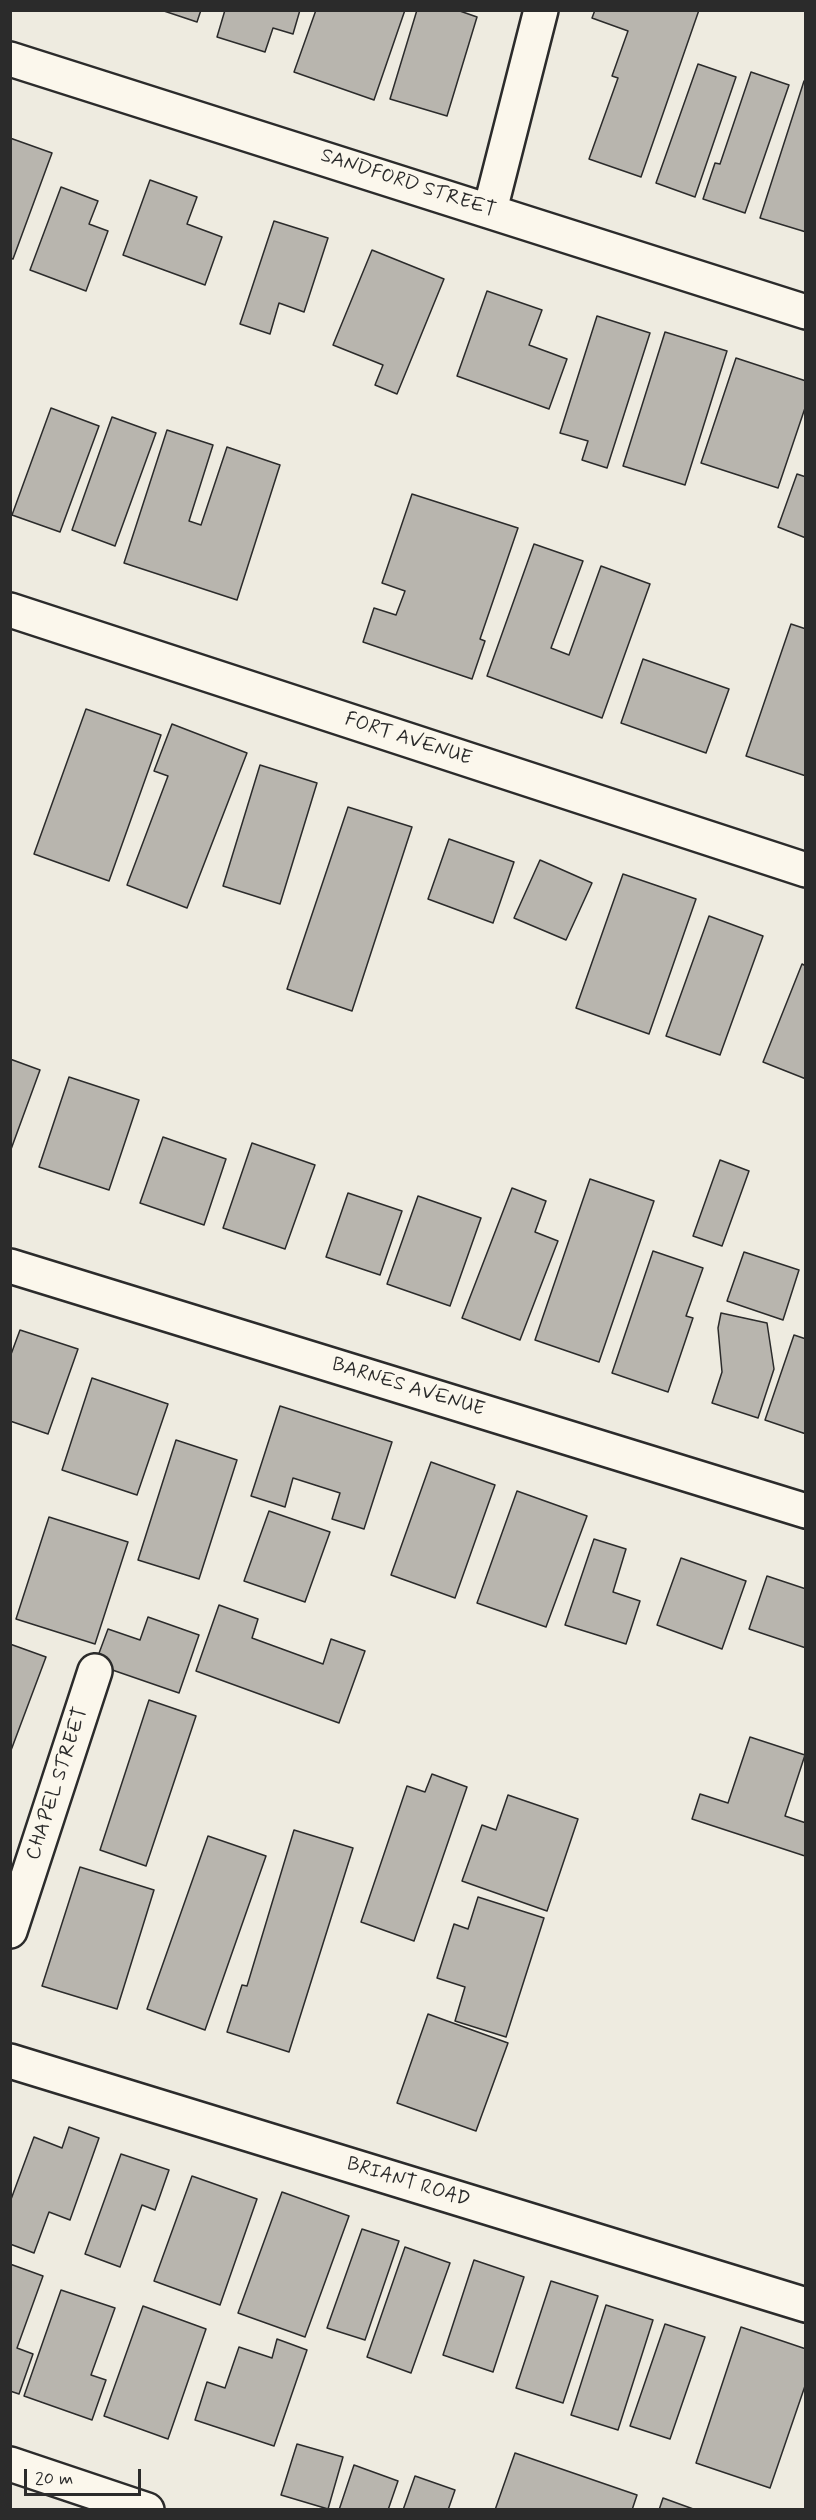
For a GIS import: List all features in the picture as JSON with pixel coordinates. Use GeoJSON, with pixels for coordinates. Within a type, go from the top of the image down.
{"type":"FeatureCollection","features":[{"type":"Feature","properties":{"kind":"street"},"geometry":{"type":"LineString","coordinates":[[490,210],[541,10]]}},
{"type":"Feature","properties":{"kind":"street","name":"SANDFORD STREET"},"geometry":{"type":"LineString","coordinates":[[10,59],[806,312]]}},
{"type":"Feature","properties":{"kind":"street","name":"FORT AVENUE"},"geometry":{"type":"LineString","coordinates":[[10,610],[806,870]]}},
{"type":"Feature","properties":{"kind":"street","name":"BARNES AVENUE"},"geometry":{"type":"LineString","coordinates":[[10,1266],[806,1511]]}},
{"type":"Feature","properties":{"kind":"street","name":"CHAPEL STREET"},"geometry":{"type":"LineString","coordinates":[[10,1931],[95,1671]]}},
{"type":"Feature","properties":{"kind":"street","name":"BRIANT ROAD"},"geometry":{"type":"LineString","coordinates":[[10,2061],[806,2305]]}},
{"type":"Feature","properties":{"kind":"street"},"geometry":{"type":"LineString","coordinates":[[10,2464],[147,2510]]}},
{"type":"Feature","properties":{"kind":"building"},"geometry":{"type":"Polygon","coordinates":[[[161,10],[201,10],[197,22],[161,10]]]}},
{"type":"Feature","properties":{"kind":"building"},"geometry":{"type":"Polygon","coordinates":[[[225,10],[300,10],[293,34],[273,28],[265,52],[217,37],[225,10]]]}},
{"type":"Feature","properties":{"kind":"building"},"geometry":{"type":"Polygon","coordinates":[[[316,10],[405,10],[374,100],[294,72],[316,10]]]}},
{"type":"Feature","properties":{"kind":"building"},"geometry":{"type":"Polygon","coordinates":[[[417,10],[457,10],[477,17],[447,116],[390,99],[417,10]]]}},
{"type":"Feature","properties":{"kind":"building"},"geometry":{"type":"Polygon","coordinates":[[[595,10],[699,10],[641,177],[589,159],[618,78],[612,76],[628,31],[592,18],[595,10]]]}},
{"type":"Feature","properties":{"kind":"building"},"geometry":{"type":"Polygon","coordinates":[[[698,64],[736,77],[695,197],[656,183],[698,64]]]}},
{"type":"Feature","properties":{"kind":"building"},"geometry":{"type":"Polygon","coordinates":[[[751,72],[789,85],[745,213],[703,199],[715,163],[720,164],[751,72]]]}},
{"type":"Feature","properties":{"kind":"building"},"geometry":{"type":"Polygon","coordinates":[[[804,81],[806,81],[806,232],[760,218],[804,81]]]}},
{"type":"Feature","properties":{"kind":"building"},"geometry":{"type":"Polygon","coordinates":[[[10,138],[52,153],[13,259],[10,258],[10,138]]]}},
{"type":"Feature","properties":{"kind":"building"},"geometry":{"type":"Polygon","coordinates":[[[150,180],[197,197],[187,224],[222,237],[205,285],[123,255],[150,180]]]}},
{"type":"Feature","properties":{"kind":"building"},"geometry":{"type":"Polygon","coordinates":[[[61,187],[98,201],[89,224],[108,231],[86,291],[30,270],[61,187]]]}},
{"type":"Feature","properties":{"kind":"building"},"geometry":{"type":"Polygon","coordinates":[[[274,221],[328,238],[304,312],[279,303],[270,334],[240,324],[274,221]]]}},
{"type":"Feature","properties":{"kind":"building"},"geometry":{"type":"Polygon","coordinates":[[[372,250],[444,279],[397,394],[375,385],[383,365],[333,345],[372,250]]]}},
{"type":"Feature","properties":{"kind":"building"},"geometry":{"type":"Polygon","coordinates":[[[487,291],[542,310],[529,345],[567,359],[549,409],[457,376],[487,291]]]}},
{"type":"Feature","properties":{"kind":"building"},"geometry":{"type":"Polygon","coordinates":[[[597,316],[650,333],[607,468],[582,460],[588,441],[560,433],[597,316]]]}},
{"type":"Feature","properties":{"kind":"building"},"geometry":{"type":"Polygon","coordinates":[[[665,332],[727,351],[685,485],[623,466],[665,332]]]}},
{"type":"Feature","properties":{"kind":"building"},"geometry":{"type":"Polygon","coordinates":[[[736,358],[806,381],[806,405],[778,488],[701,463],[736,358]]]}},
{"type":"Feature","properties":{"kind":"building"},"geometry":{"type":"Polygon","coordinates":[[[51,408],[99,426],[60,532],[12,515],[51,408]]]}},
{"type":"Feature","properties":{"kind":"building"},"geometry":{"type":"Polygon","coordinates":[[[112,417],[156,433],[115,546],[72,530],[112,417]]]}},
{"type":"Feature","properties":{"kind":"building"},"geometry":{"type":"Polygon","coordinates":[[[167,430],[213,445],[189,521],[201,525],[227,447],[280,465],[237,600],[124,563],[167,430]]]}},
{"type":"Feature","properties":{"kind":"building"},"geometry":{"type":"Polygon","coordinates":[[[797,474],[806,477],[806,538],[778,527],[797,474]]]}},
{"type":"Feature","properties":{"kind":"building"},"geometry":{"type":"Polygon","coordinates":[[[412,494],[518,528],[480,639],[485,641],[472,679],[363,642],[374,608],[396,615],[405,591],[382,583],[412,494]]]}},
{"type":"Feature","properties":{"kind":"building"},"geometry":{"type":"Polygon","coordinates":[[[534,544],[583,561],[551,648],[569,655],[601,566],[650,584],[602,718],[487,676],[534,544]]]}},
{"type":"Feature","properties":{"kind":"building"},"geometry":{"type":"Polygon","coordinates":[[[791,624],[806,629],[806,776],[746,756],[791,624]]]}},
{"type":"Feature","properties":{"kind":"building"},"geometry":{"type":"Polygon","coordinates":[[[643,659],[729,689],[706,753],[621,723],[643,659]]]}},
{"type":"Feature","properties":{"kind":"building"},"geometry":{"type":"Polygon","coordinates":[[[86,709],[161,735],[109,881],[34,854],[86,709]]]}},
{"type":"Feature","properties":{"kind":"building"},"geometry":{"type":"Polygon","coordinates":[[[172,724],[247,753],[187,908],[127,885],[168,776],[154,771],[172,724]]]}},
{"type":"Feature","properties":{"kind":"building"},"geometry":{"type":"Polygon","coordinates":[[[260,765],[317,783],[280,904],[223,886],[260,765]]]}},
{"type":"Feature","properties":{"kind":"building"},"geometry":{"type":"Polygon","coordinates":[[[348,807],[412,827],[352,1011],[287,989],[348,807]]]}},
{"type":"Feature","properties":{"kind":"building"},"geometry":{"type":"Polygon","coordinates":[[[449,839],[514,862],[493,923],[428,899],[449,839]]]}},
{"type":"Feature","properties":{"kind":"building"},"geometry":{"type":"Polygon","coordinates":[[[540,860],[592,883],[566,940],[514,918],[540,860]]]}},
{"type":"Feature","properties":{"kind":"building"},"geometry":{"type":"Polygon","coordinates":[[[623,874],[696,899],[649,1034],[576,1008],[623,874]]]}},
{"type":"Feature","properties":{"kind":"building"},"geometry":{"type":"Polygon","coordinates":[[[709,916],[763,936],[720,1055],[666,1036],[709,916]]]}},
{"type":"Feature","properties":{"kind":"building"},"geometry":{"type":"Polygon","coordinates":[[[802,964],[806,966],[806,1079],[763,1062],[802,964]]]}},
{"type":"Feature","properties":{"kind":"building"},"geometry":{"type":"Polygon","coordinates":[[[10,1059],[40,1070],[10,1152],[10,1059]]]}},
{"type":"Feature","properties":{"kind":"building"},"geometry":{"type":"Polygon","coordinates":[[[69,1077],[139,1100],[109,1190],[39,1167],[69,1077]]]}},
{"type":"Feature","properties":{"kind":"building"},"geometry":{"type":"Polygon","coordinates":[[[163,1137],[226,1159],[204,1225],[140,1203],[163,1137]]]}},
{"type":"Feature","properties":{"kind":"building"},"geometry":{"type":"Polygon","coordinates":[[[252,1143],[315,1165],[285,1249],[223,1228],[252,1143]]]}},
{"type":"Feature","properties":{"kind":"building"},"geometry":{"type":"Polygon","coordinates":[[[720,1160],[749,1171],[722,1246],[693,1236],[720,1160]]]}},
{"type":"Feature","properties":{"kind":"building"},"geometry":{"type":"Polygon","coordinates":[[[590,1179],[654,1201],[599,1362],[535,1340],[590,1179]]]}},
{"type":"Feature","properties":{"kind":"building"},"geometry":{"type":"Polygon","coordinates":[[[512,1188],[546,1201],[535,1232],[558,1241],[520,1340],[462,1318],[512,1188]]]}},
{"type":"Feature","properties":{"kind":"building"},"geometry":{"type":"Polygon","coordinates":[[[348,1193],[402,1211],[380,1275],[326,1257],[348,1193]]]}},
{"type":"Feature","properties":{"kind":"building"},"geometry":{"type":"Polygon","coordinates":[[[418,1196],[481,1218],[450,1306],[387,1284],[418,1196]]]}},
{"type":"Feature","properties":{"kind":"building"},"geometry":{"type":"Polygon","coordinates":[[[653,1251],[703,1268],[686,1316],[693,1318],[668,1392],[612,1373],[653,1251]]]}},
{"type":"Feature","properties":{"kind":"building"},"geometry":{"type":"Polygon","coordinates":[[[744,1252],[799,1270],[783,1320],[727,1301],[744,1252]]]}},
{"type":"Feature","properties":{"kind":"building"},"geometry":{"type":"Polygon","coordinates":[[[721,1313],[767,1323],[774,1369],[758,1418],[712,1403],[722,1372],[718,1328],[721,1313]]]}},
{"type":"Feature","properties":{"kind":"building"},"geometry":{"type":"Polygon","coordinates":[[[20,1330],[78,1349],[48,1434],[10,1421],[10,1357],[20,1330]]]}},
{"type":"Feature","properties":{"kind":"building"},"geometry":{"type":"Polygon","coordinates":[[[794,1335],[806,1339],[806,1434],[765,1420],[794,1335]]]}},
{"type":"Feature","properties":{"kind":"building"},"geometry":{"type":"Polygon","coordinates":[[[92,1378],[168,1404],[137,1495],[62,1470],[92,1378]]]}},
{"type":"Feature","properties":{"kind":"building"},"geometry":{"type":"Polygon","coordinates":[[[280,1406],[392,1442],[364,1529],[332,1519],[340,1493],[293,1478],[285,1507],[251,1496],[280,1406]]]}},
{"type":"Feature","properties":{"kind":"building"},"geometry":{"type":"Polygon","coordinates":[[[176,1440],[237,1460],[199,1579],[138,1560],[176,1440]]]}},
{"type":"Feature","properties":{"kind":"building"},"geometry":{"type":"Polygon","coordinates":[[[431,1462],[495,1485],[455,1598],[391,1575],[431,1462]]]}},
{"type":"Feature","properties":{"kind":"building"},"geometry":{"type":"Polygon","coordinates":[[[517,1491],[587,1516],[546,1627],[477,1603],[517,1491]]]}},
{"type":"Feature","properties":{"kind":"building"},"geometry":{"type":"Polygon","coordinates":[[[269,1511],[330,1532],[305,1602],[244,1581],[269,1511]]]}},
{"type":"Feature","properties":{"kind":"building"},"geometry":{"type":"Polygon","coordinates":[[[49,1517],[128,1542],[95,1644],[16,1619],[49,1517]]]}},
{"type":"Feature","properties":{"kind":"building"},"geometry":{"type":"Polygon","coordinates":[[[594,1539],[626,1549],[613,1592],[640,1601],[626,1644],[565,1625],[594,1539]]]}},
{"type":"Feature","properties":{"kind":"building"},"geometry":{"type":"Polygon","coordinates":[[[681,1558],[746,1581],[722,1649],[657,1625],[681,1558]]]}},
{"type":"Feature","properties":{"kind":"building"},"geometry":{"type":"Polygon","coordinates":[[[767,1576],[806,1589],[806,1648],[749,1629],[767,1576]]]}},
{"type":"Feature","properties":{"kind":"building"},"geometry":{"type":"Polygon","coordinates":[[[219,1605],[258,1619],[252,1638],[323,1664],[331,1639],[365,1651],[339,1723],[196,1671],[219,1605]]]}},
{"type":"Feature","properties":{"kind":"building"},"geometry":{"type":"Polygon","coordinates":[[[148,1617],[199,1635],[179,1693],[95,1664],[108,1629],[140,1640],[148,1617]]]}},
{"type":"Feature","properties":{"kind":"building"},"geometry":{"type":"Polygon","coordinates":[[[10,1644],[46,1657],[10,1753],[10,1644]]]}},
{"type":"Feature","properties":{"kind":"building"},"geometry":{"type":"Polygon","coordinates":[[[149,1700],[196,1716],[146,1866],[100,1850],[149,1700]]]}},
{"type":"Feature","properties":{"kind":"building"},"geometry":{"type":"Polygon","coordinates":[[[750,1737],[805,1755],[785,1816],[806,1823],[805,1856],[692,1819],[700,1794],[728,1803],[750,1737]]]}},
{"type":"Feature","properties":{"kind":"building"},"geometry":{"type":"Polygon","coordinates":[[[432,1774],[467,1787],[414,1941],[361,1922],[407,1786],[425,1792],[432,1774]]]}},
{"type":"Feature","properties":{"kind":"building"},"geometry":{"type":"Polygon","coordinates":[[[508,1795],[578,1819],[547,1911],[462,1881],[482,1825],[496,1830],[508,1795]]]}},
{"type":"Feature","properties":{"kind":"building"},"geometry":{"type":"Polygon","coordinates":[[[294,1830],[353,1848],[289,2052],[227,2032],[242,1985],[247,1986],[294,1830]]]}},
{"type":"Feature","properties":{"kind":"building"},"geometry":{"type":"Polygon","coordinates":[[[208,1836],[266,1856],[205,2030],[147,2009],[208,1836]]]}},
{"type":"Feature","properties":{"kind":"building"},"geometry":{"type":"Polygon","coordinates":[[[80,1867],[154,1890],[117,2009],[42,1986],[80,1867]]]}},
{"type":"Feature","properties":{"kind":"building"},"geometry":{"type":"Polygon","coordinates":[[[478,1897],[544,1918],[506,2037],[455,2021],[465,1987],[437,1978],[454,1924],[468,1929],[478,1897]]]}},
{"type":"Feature","properties":{"kind":"building"},"geometry":{"type":"Polygon","coordinates":[[[428,2014],[508,2043],[476,2131],[397,2103],[428,2014]]]}},
{"type":"Feature","properties":{"kind":"building"},"geometry":{"type":"Polygon","coordinates":[[[69,2127],[99,2138],[70,2220],[49,2212],[34,2253],[10,2244],[10,2202],[34,2137],[62,2148],[69,2127]]]}},
{"type":"Feature","properties":{"kind":"building"},"geometry":{"type":"Polygon","coordinates":[[[121,2154],[169,2170],[155,2210],[142,2205],[120,2267],[85,2254],[121,2154]]]}},
{"type":"Feature","properties":{"kind":"building"},"geometry":{"type":"Polygon","coordinates":[[[192,2176],[257,2199],[220,2305],[154,2281],[192,2176]]]}},
{"type":"Feature","properties":{"kind":"building"},"geometry":{"type":"Polygon","coordinates":[[[282,2192],[349,2216],[305,2337],[238,2313],[282,2192]]]}},
{"type":"Feature","properties":{"kind":"building"},"geometry":{"type":"Polygon","coordinates":[[[362,2229],[399,2241],[365,2340],[327,2328],[362,2229]]]}},
{"type":"Feature","properties":{"kind":"building"},"geometry":{"type":"Polygon","coordinates":[[[405,2247],[450,2263],[411,2373],[367,2357],[405,2247]]]}},
{"type":"Feature","properties":{"kind":"building"},"geometry":{"type":"Polygon","coordinates":[[[474,2260],[524,2277],[493,2372],[443,2355],[474,2260]]]}},
{"type":"Feature","properties":{"kind":"building"},"geometry":{"type":"Polygon","coordinates":[[[10,2264],[43,2276],[17,2348],[33,2354],[19,2394],[10,2391],[10,2264]]]}},
{"type":"Feature","properties":{"kind":"building"},"geometry":{"type":"Polygon","coordinates":[[[551,2281],[598,2296],[563,2403],[516,2388],[551,2281]]]}},
{"type":"Feature","properties":{"kind":"building"},"geometry":{"type":"Polygon","coordinates":[[[61,2290],[115,2308],[91,2375],[106,2380],[92,2420],[24,2396],[61,2290]]]}},
{"type":"Feature","properties":{"kind":"building"},"geometry":{"type":"Polygon","coordinates":[[[606,2305],[653,2320],[618,2430],[571,2415],[606,2305]]]}},
{"type":"Feature","properties":{"kind":"building"},"geometry":{"type":"Polygon","coordinates":[[[143,2306],[206,2329],[168,2439],[104,2416],[143,2306]]]}},
{"type":"Feature","properties":{"kind":"building"},"geometry":{"type":"Polygon","coordinates":[[[665,2324],[705,2337],[670,2439],[630,2426],[665,2324]]]}},
{"type":"Feature","properties":{"kind":"building"},"geometry":{"type":"Polygon","coordinates":[[[741,2327],[806,2349],[806,2383],[770,2488],[696,2463],[741,2327]]]}},
{"type":"Feature","properties":{"kind":"building"},"geometry":{"type":"Polygon","coordinates":[[[277,2339],[307,2350],[274,2446],[195,2420],[207,2382],[225,2388],[239,2347],[272,2358],[277,2339]]]}},
{"type":"Feature","properties":{"kind":"building"},"geometry":{"type":"Polygon","coordinates":[[[297,2444],[343,2457],[328,2509],[281,2495],[297,2444]]]}},
{"type":"Feature","properties":{"kind":"building"},"geometry":{"type":"Polygon","coordinates":[[[515,2453],[637,2495],[632,2510],[495,2510],[515,2453]]]}},
{"type":"Feature","properties":{"kind":"building"},"geometry":{"type":"Polygon","coordinates":[[[354,2465],[398,2481],[388,2510],[339,2510],[354,2465]]]}},
{"type":"Feature","properties":{"kind":"building"},"geometry":{"type":"Polygon","coordinates":[[[415,2476],[455,2490],[448,2510],[403,2510],[415,2476]]]}},
{"type":"Feature","properties":{"kind":"building"},"geometry":{"type":"Polygon","coordinates":[[[663,2498],[696,2510],[659,2510],[663,2498]]]}}]}
